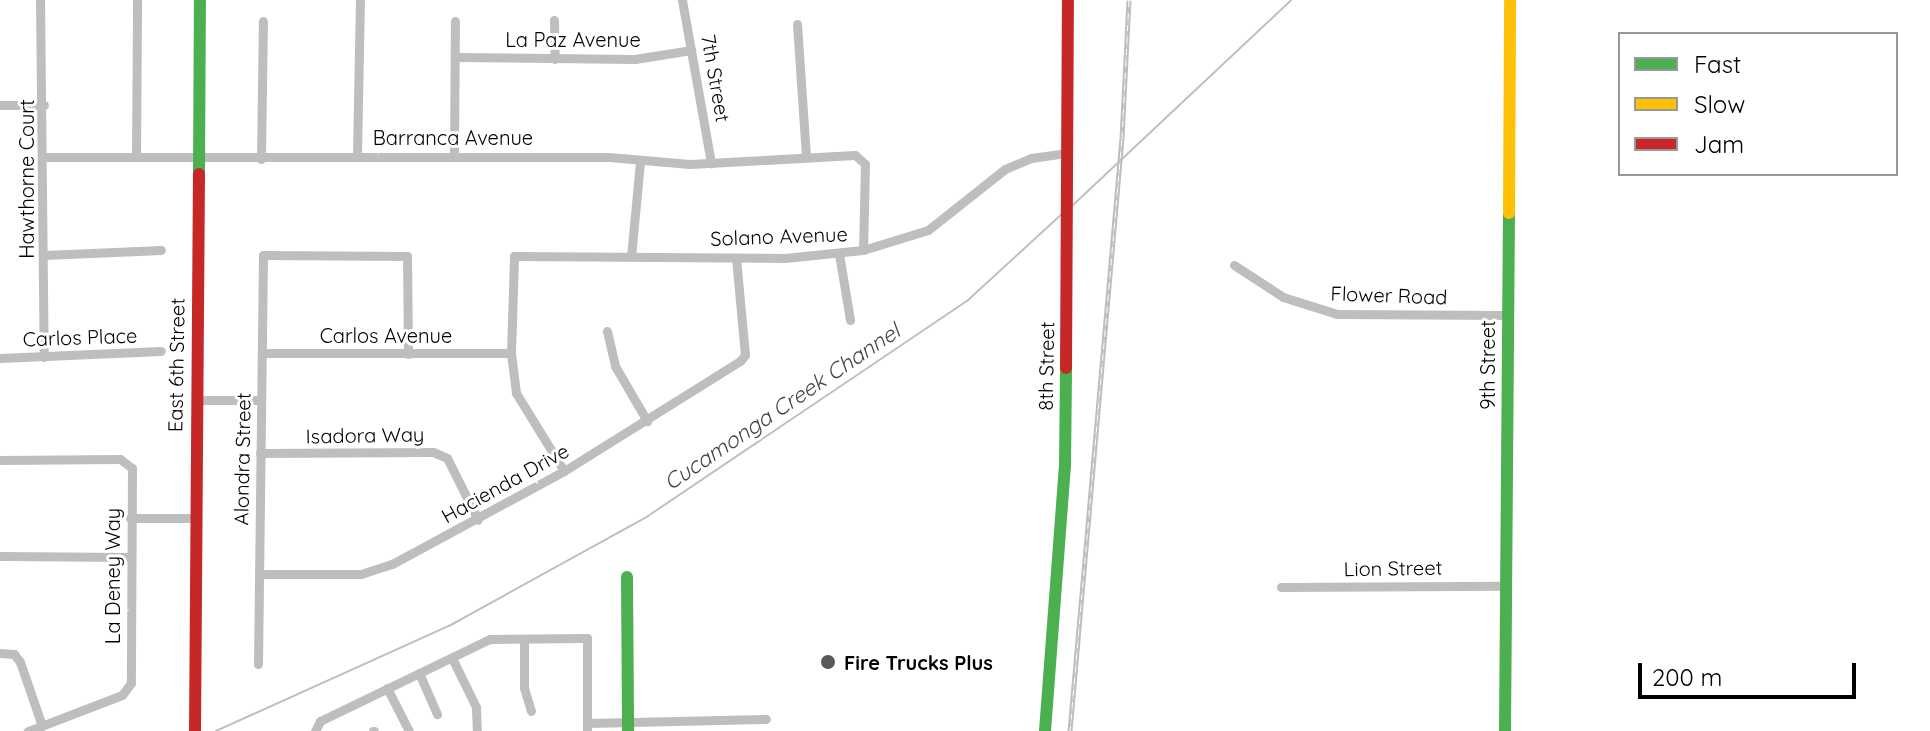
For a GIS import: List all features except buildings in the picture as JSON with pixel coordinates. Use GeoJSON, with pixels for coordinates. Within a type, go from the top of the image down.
{"type":"FeatureCollection","features":[{"type":"Feature","properties":{"kind":"street","name":"Hawthorne Court"},"geometry":{"type":"LineString","coordinates":[[40,0],[44,105],[44,357]]}},
{"type":"Feature","properties":{"kind":"street"},"geometry":{"type":"LineString","coordinates":[[136,156],[137,0]]}},
{"type":"Feature","properties":{"kind":"street","name":"East 6th Street"},"geometry":{"type":"LineString","coordinates":[[195,729],[200,0]]}},
{"type":"Feature","properties":{"kind":"street"},"geometry":{"type":"LineString","coordinates":[[357,155],[360,0]]}},
{"type":"Feature","properties":{"kind":"street","name":"7th Street"},"geometry":{"type":"LineString","coordinates":[[682,0],[711,163]]}},
{"type":"Feature","properties":{"kind":"street","name":"8th Street"},"geometry":{"type":"LineString","coordinates":[[1045,731],[1065,466],[1068,0]]}},
{"type":"Feature","properties":{"kind":"street","name":"9th Street"},"geometry":{"type":"LineString","coordinates":[[1505,731],[1510,0]]}},
{"type":"Feature","properties":{"kind":"street"},"geometry":{"type":"LineString","coordinates":[[554,20],[555,59]]}},
{"type":"Feature","properties":{"kind":"street"},"geometry":{"type":"LineString","coordinates":[[261,159],[263,21]]}},
{"type":"Feature","properties":{"kind":"street"},"geometry":{"type":"LineString","coordinates":[[454,155],[455,21]]}},
{"type":"Feature","properties":{"kind":"street"},"geometry":{"type":"LineString","coordinates":[[797,24],[806,156]]}},
{"type":"Feature","properties":{"kind":"street","name":"La Paz Avenue"},"geometry":{"type":"LineString","coordinates":[[455,57],[635,59],[691,50]]}},
{"type":"Feature","properties":{"kind":"street"},"geometry":{"type":"LineString","coordinates":[[0,105],[44,105]]}},
{"type":"Feature","properties":{"kind":"street","name":"Solano Avenue"},"geometry":{"type":"LineString","coordinates":[[511,353],[514,256],[736,258],[839,254],[863,250],[928,230],[1005,169],[1031,158],[1066,153]]}},
{"type":"Feature","properties":{"kind":"street","name":"Barranca Avenue"},"geometry":{"type":"LineString","coordinates":[[44,157],[261,159],[454,155],[711,163],[806,156],[861,157],[865,164],[863,250]]}},
{"type":"Feature","properties":{"kind":"street"},"geometry":{"type":"LineString","coordinates":[[631,257],[640,161]]}},
{"type":"Feature","properties":{"kind":"street"},"geometry":{"type":"LineString","coordinates":[[45,255],[161,250]]}},
{"type":"Feature","properties":{"kind":"street"},"geometry":{"type":"LineString","coordinates":[[839,254],[850,320]]}},
{"type":"Feature","properties":{"kind":"street","name":"Alondra Street"},"geometry":{"type":"LineString","coordinates":[[258,664],[263,255],[407,256],[408,354]]}},
{"type":"Feature","properties":{"kind":"street","name":"Hacienda Drive"},"geometry":{"type":"LineString","coordinates":[[259,574],[361,574],[416,553],[647,421],[745,355],[736,299],[736,258]]}},
{"type":"Feature","properties":{"kind":"street","name":"Flower Road"},"geometry":{"type":"LineString","coordinates":[[1234,265],[1283,297],[1337,314],[1507,315]]}},
{"type":"Feature","properties":{"kind":"street"},"geometry":{"type":"LineString","coordinates":[[607,331],[615,366],[647,421]]}},
{"type":"Feature","properties":{"kind":"street","name":"Carlos Place"},"geometry":{"type":"LineString","coordinates":[[0,358],[161,351]]}},
{"type":"Feature","properties":{"kind":"street","name":"Carlos Avenue"},"geometry":{"type":"LineString","coordinates":[[262,353],[511,353]]}},
{"type":"Feature","properties":{"kind":"street"},"geometry":{"type":"LineString","coordinates":[[511,353],[516,393],[564,471]]}},
{"type":"Feature","properties":{"kind":"street"},"geometry":{"type":"LineString","coordinates":[[196,400],[261,400]]}},
{"type":"Feature","properties":{"kind":"street","name":"Isadora Way"},"geometry":{"type":"LineString","coordinates":[[260,453],[433,452],[447,458],[478,520]]}},
{"type":"Feature","properties":{"kind":"street","name":"La Deney Way"},"geometry":{"type":"LineString","coordinates":[[0,460],[128,462],[128,690],[42,726]]}},
{"type":"Feature","properties":{"kind":"street"},"geometry":{"type":"LineString","coordinates":[[130,518],[195,518]]}},
{"type":"Feature","properties":{"kind":"street"},"geometry":{"type":"LineString","coordinates":[[0,556],[129,557]]}},
{"type":"Feature","properties":{"kind":"street"},"geometry":{"type":"LineString","coordinates":[[627,577],[628,727]]}},
{"type":"Feature","properties":{"kind":"street","name":"Lion Street"},"geometry":{"type":"LineString","coordinates":[[1281,587],[1506,586]]}},
{"type":"Feature","properties":{"kind":"street"},"geometry":{"type":"LineString","coordinates":[[315,731],[320,721],[490,639],[587,638],[587,727],[766,719]]}},
{"type":"Feature","properties":{"kind":"street"},"geometry":{"type":"LineString","coordinates":[[524,639],[524,688],[531,711]]}},
{"type":"Feature","properties":{"kind":"street"},"geometry":{"type":"LineString","coordinates":[[0,653],[14,654],[20,662],[42,726],[28,731]]}},
{"type":"Feature","properties":{"kind":"street"},"geometry":{"type":"LineString","coordinates":[[452,658],[476,707],[477,731]]}},
{"type":"Feature","properties":{"kind":"street"},"geometry":{"type":"LineString","coordinates":[[419,673],[437,714]]}},
{"type":"Feature","properties":{"kind":"street"},"geometry":{"type":"LineString","coordinates":[[387,688],[409,731]]}},
{"type":"Feature","properties":{"kind":"waterway","name":"Cucamonga Creek Channel"},"geometry":{"type":"LineString","coordinates":[[1073,205],[1291,0]]}},
{"type":"Feature","properties":{"kind":"waterway","name":"Cucamonga Creek Channel"},"geometry":{"type":"LineString","coordinates":[[216,731],[449,626],[648,516],[967,301],[1062,214]]}},
{"type":"Feature","properties":{"kind":"railway"},"geometry":{"type":"LineString","coordinates":[[1070,731],[1122,138],[1129,0]]}},
{"type":"Feature","properties":{"kind":"traffic: fast"},"geometry":{"type":"LineString","coordinates":[[199,174],[200,0]]}},
{"type":"Feature","properties":{"kind":"traffic: fast"},"geometry":{"type":"LineString","coordinates":[[1505,731],[1509,213]]}},
{"type":"Feature","properties":{"kind":"traffic: fast"},"geometry":{"type":"LineString","coordinates":[[1045,731],[1065,466],[1066,368]]}},
{"type":"Feature","properties":{"kind":"traffic: fast"},"geometry":{"type":"LineString","coordinates":[[627,577],[628,731]]}},
{"type":"Feature","properties":{"kind":"traffic: slow"},"geometry":{"type":"LineString","coordinates":[[1509,213],[1510,0]]}},
{"type":"Feature","properties":{"kind":"traffic: jam"},"geometry":{"type":"LineString","coordinates":[[1066,368],[1068,0]]}},
{"type":"Feature","properties":{"kind":"traffic: jam"},"geometry":{"type":"LineString","coordinates":[[195,731],[199,174]]}},
{"type":"Feature","properties":{"kind":"place","name":"Fire Trucks Plus"},"geometry":{"type":"Point","coordinates":[828,662]}}]}
